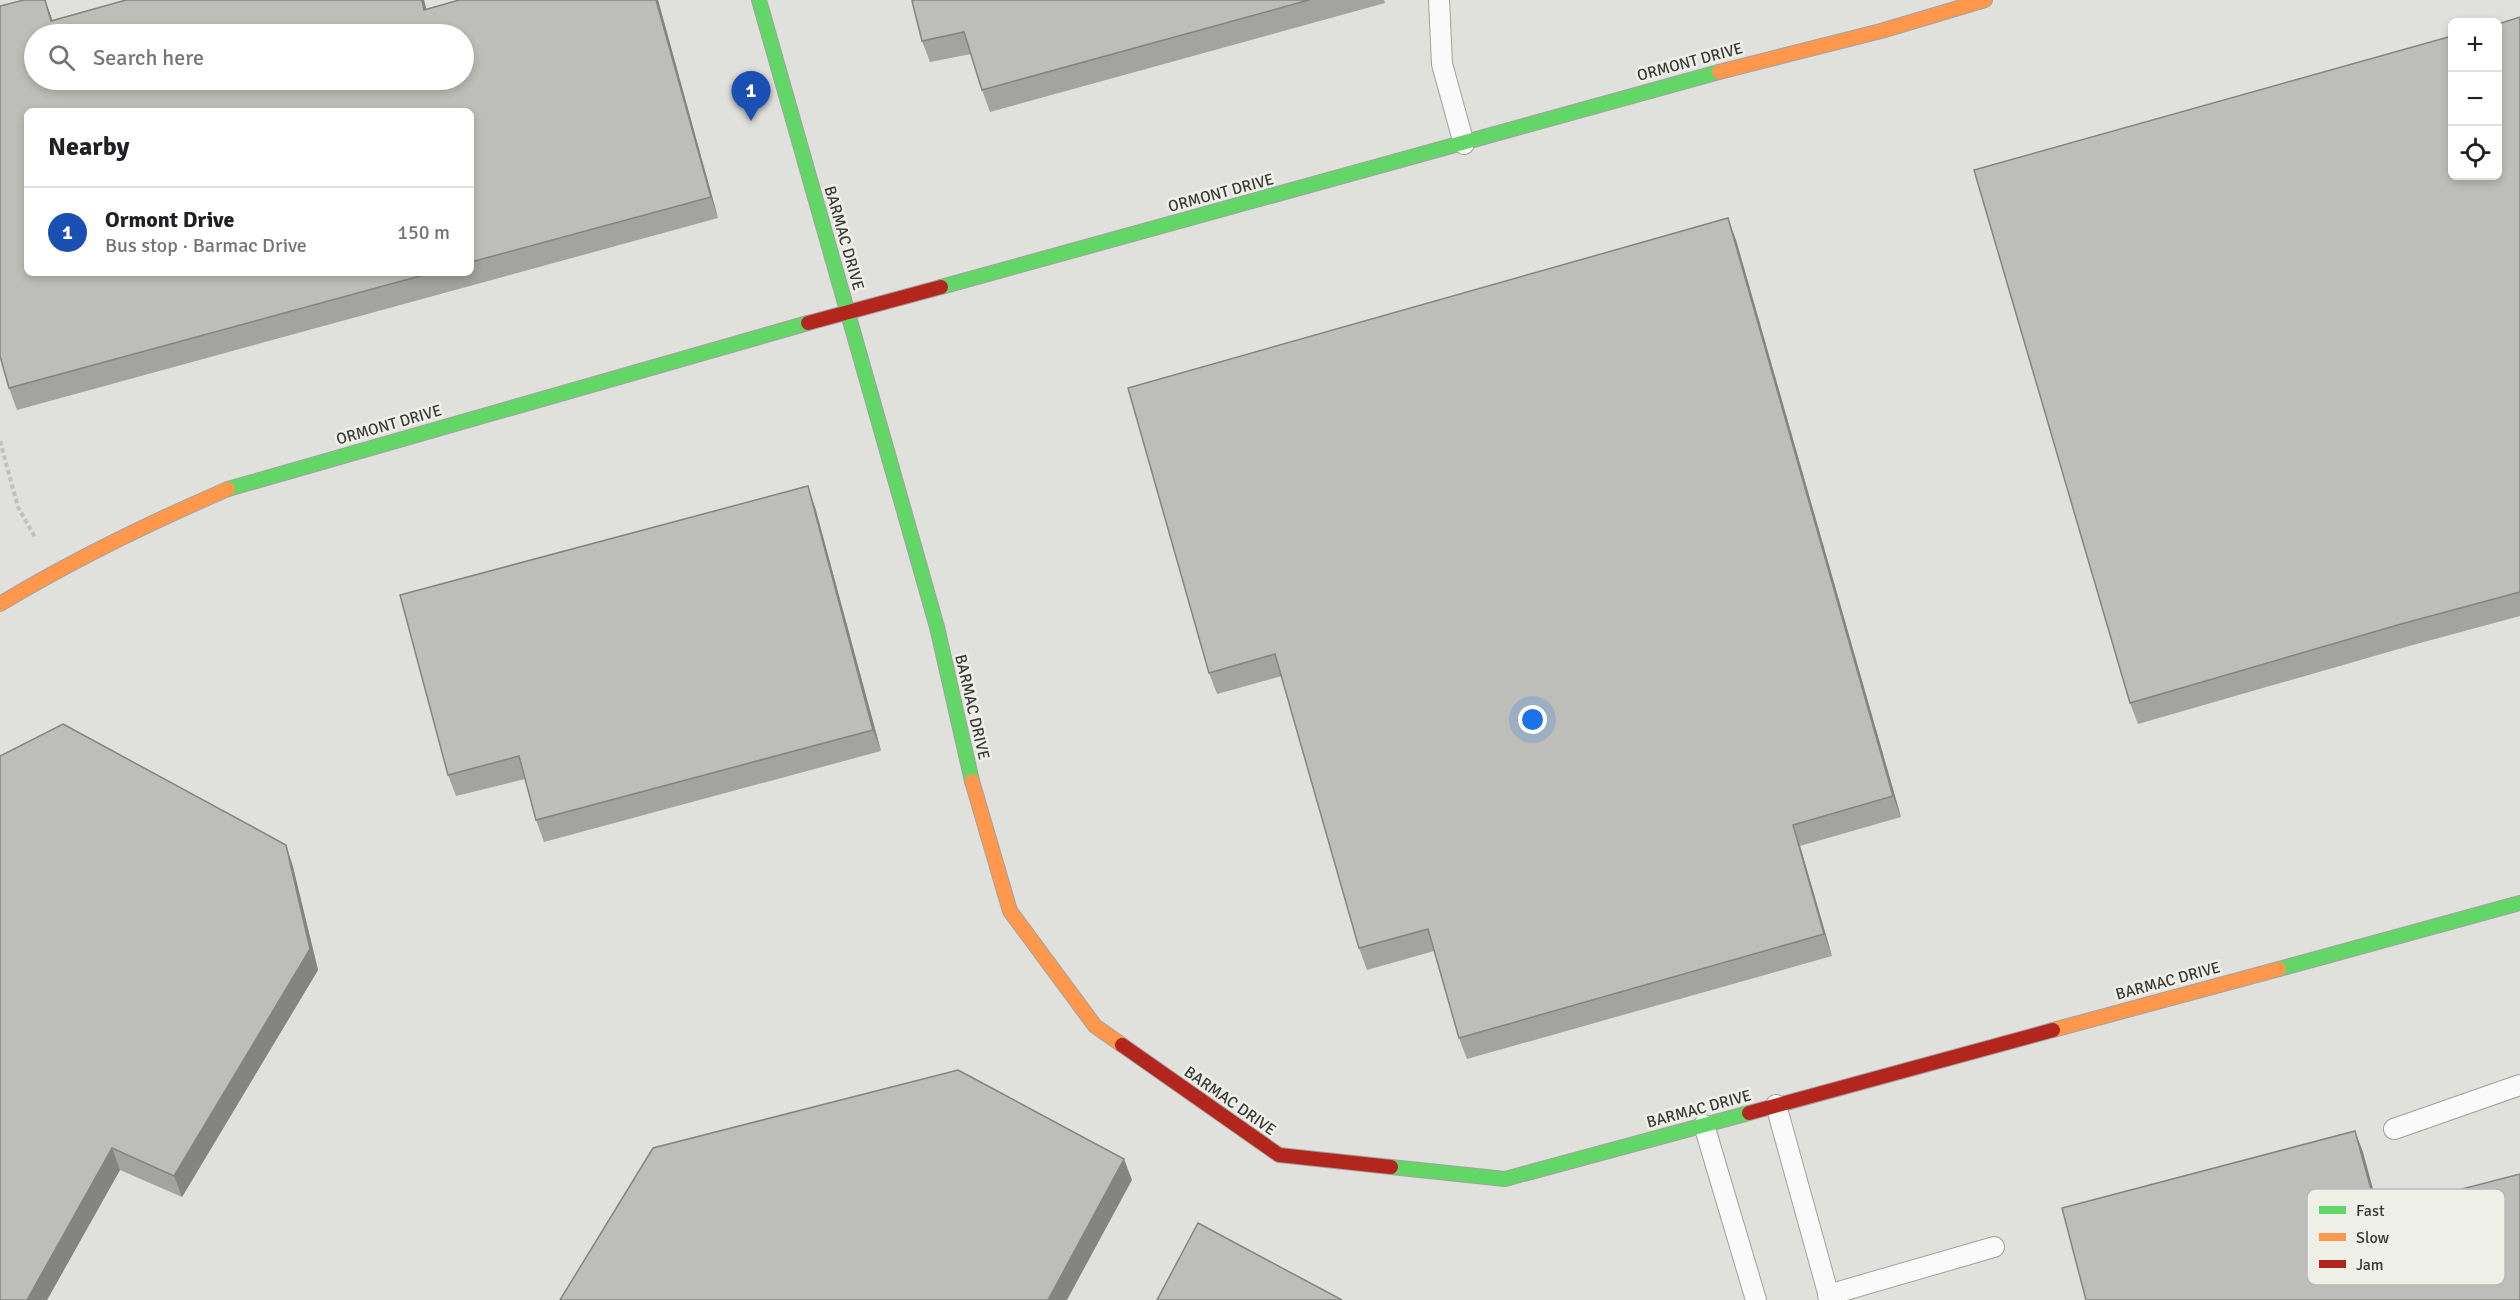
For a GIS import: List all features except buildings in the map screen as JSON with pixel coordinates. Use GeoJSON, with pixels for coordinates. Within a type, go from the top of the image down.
{"type":"FeatureCollection","features":[{"type":"Feature","properties":{"kind":"street","name":"BARMAC DRIVE"},"geometry":{"type":"LineString","coordinates":[[759,0],[936,627],[976,798],[1010,911],[1095,1026],[1279,1155],[1505,1179],[2520,903]]}},
{"type":"Feature","properties":{"kind":"street","name":"ORMONT DRIVE"},"geometry":{"type":"LineString","coordinates":[[0,604],[54,572],[175,512],[239,484],[848,312],[1464,144],[1641,92],[1881,31],[1985,0]]}},
{"type":"Feature","properties":{"kind":"lane"},"geometry":{"type":"LineString","coordinates":[[1439,0],[1442,64],[1464,144]]}},
{"type":"Feature","properties":{"kind":"lane"},"geometry":{"type":"LineString","coordinates":[[2394,1129],[2520,1085]]}},
{"type":"Feature","properties":{"kind":"lane"},"geometry":{"type":"LineString","coordinates":[[1776,1105],[1829,1298],[1995,1247]]}},
{"type":"Feature","properties":{"kind":"lane"},"geometry":{"type":"LineString","coordinates":[[1704,1125],[1756,1300]]}},
{"type":"Feature","properties":{"kind":"path"},"geometry":{"type":"LineString","coordinates":[[0,441],[18,507],[54,572]]}},
{"type":"Feature","properties":{"kind":"traffic: fast"},"geometry":{"type":"LineString","coordinates":[[759,0],[937,627],[972,781]]}},
{"type":"Feature","properties":{"kind":"traffic: fast"},"geometry":{"type":"LineString","coordinates":[[941,287],[1719,72]]}},
{"type":"Feature","properties":{"kind":"traffic: fast"},"geometry":{"type":"LineString","coordinates":[[228,489],[808,323]]}},
{"type":"Feature","properties":{"kind":"traffic: fast"},"geometry":{"type":"LineString","coordinates":[[2279,969],[2520,903]]}},
{"type":"Feature","properties":{"kind":"traffic: fast"},"geometry":{"type":"LineString","coordinates":[[1391,1167],[1505,1179],[1749,1113]]}},
{"type":"Feature","properties":{"kind":"traffic: slow"},"geometry":{"type":"LineString","coordinates":[[1719,72],[1881,31],[1985,0]]}},
{"type":"Feature","properties":{"kind":"traffic: slow"},"geometry":{"type":"LineString","coordinates":[[0,604],[112,543],[228,489]]}},
{"type":"Feature","properties":{"kind":"traffic: slow"},"geometry":{"type":"LineString","coordinates":[[972,781],[1010,911],[1095,1026],[1122,1045]]}},
{"type":"Feature","properties":{"kind":"traffic: slow"},"geometry":{"type":"LineString","coordinates":[[2053,1030],[2279,969]]}},
{"type":"Feature","properties":{"kind":"traffic: jam"},"geometry":{"type":"LineString","coordinates":[[808,323],[941,287]]}},
{"type":"Feature","properties":{"kind":"traffic: jam"},"geometry":{"type":"LineString","coordinates":[[1749,1113],[2053,1030]]}},
{"type":"Feature","properties":{"kind":"traffic: jam"},"geometry":{"type":"LineString","coordinates":[[1122,1045],[1279,1155],[1391,1167]]}},
{"type":"Feature","properties":{"kind":"place","name":"Ormont Drive"},"geometry":{"type":"Point","coordinates":[751,121]}}]}
